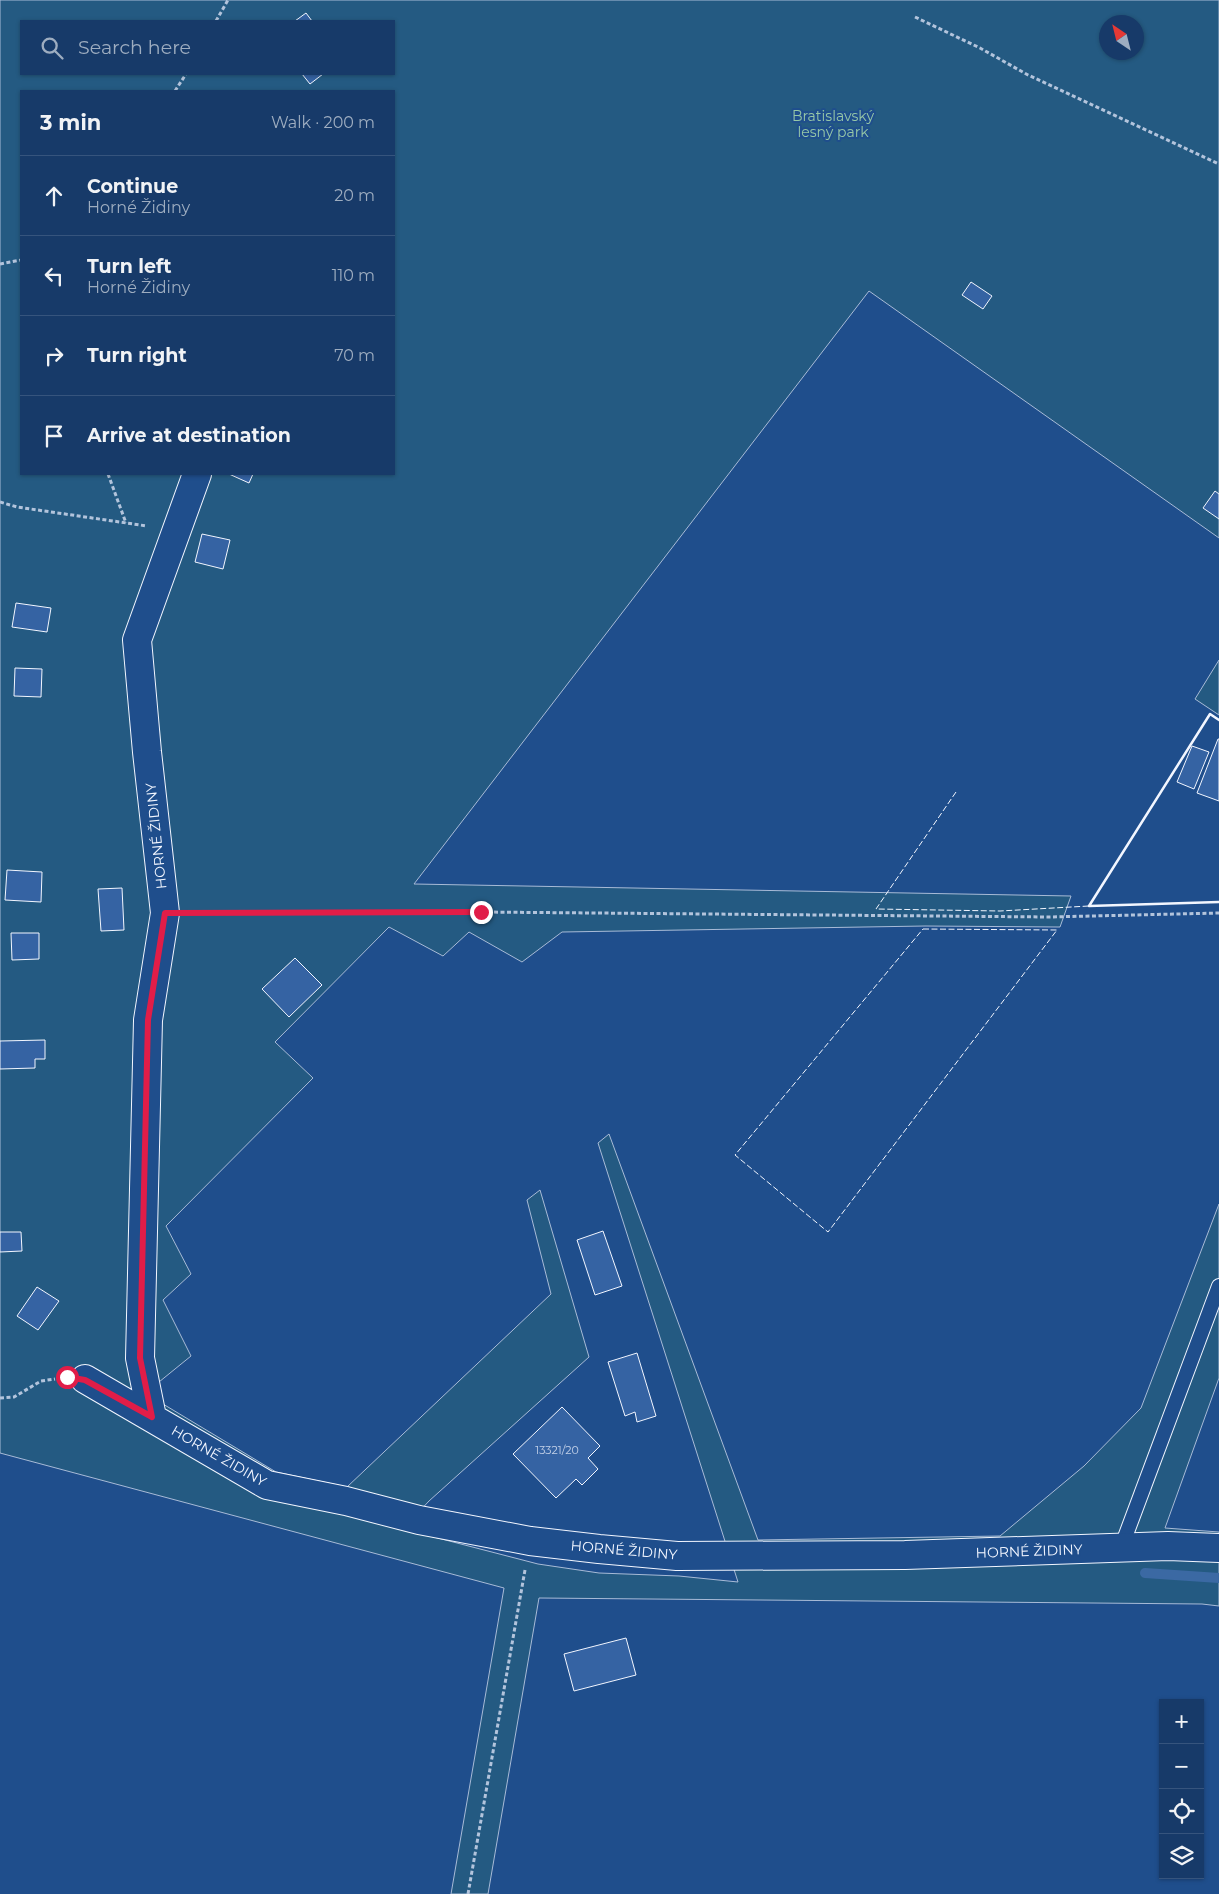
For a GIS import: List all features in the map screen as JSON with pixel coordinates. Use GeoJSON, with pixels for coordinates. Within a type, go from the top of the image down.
{"type":"FeatureCollection","features":[{"type":"Feature","properties":{"kind":"street","name":"HORNÉ ŽIDINY"},"geometry":{"type":"LineString","coordinates":[[152,1417],[140,1358],[148,1020],[165,913],[137,640],[197,475]]}},
{"type":"Feature","properties":{"kind":"street","name":"HORNÉ ŽIDINY"},"geometry":{"type":"LineString","coordinates":[[85,1380],[267,1485],[346,1501],[419,1520],[530,1541],[677,1556],[905,1555],[1168,1546],[1219,1548]]}},
{"type":"Feature","properties":{"kind":"lane"},"geometry":{"type":"LineString","coordinates":[[1121,1548],[1219,1286]]}},
{"type":"Feature","properties":{"kind":"path"},"geometry":{"type":"LineString","coordinates":[[217,20],[228,0]]}},
{"type":"Feature","properties":{"kind":"path"},"geometry":{"type":"LineString","coordinates":[[915,16],[980,48],[1028,75],[1219,164]]}},
{"type":"Feature","properties":{"kind":"path"},"geometry":{"type":"LineString","coordinates":[[176,90],[185,75]]}},
{"type":"Feature","properties":{"kind":"path"},"geometry":{"type":"LineString","coordinates":[[0,264],[20,260]]}},
{"type":"Feature","properties":{"kind":"path"},"geometry":{"type":"LineString","coordinates":[[108,475],[126,523]]}},
{"type":"Feature","properties":{"kind":"path"},"geometry":{"type":"LineString","coordinates":[[0,502],[17,507],[176,531]]}},
{"type":"Feature","properties":{"kind":"path"},"geometry":{"type":"LineString","coordinates":[[165,913],[481,912],[1048,917],[1219,913]]}},
{"type":"Feature","properties":{"kind":"path"},"geometry":{"type":"LineString","coordinates":[[0,1398],[14,1397],[41,1381],[67,1377],[85,1380]]}},
{"type":"Feature","properties":{"kind":"path"},"geometry":{"type":"LineString","coordinates":[[468,1894],[530,1541]]}},
{"type":"Feature","properties":{"kind":"green space","name":"Bratislavský lesný park"},"geometry":{"type":"Polygon","coordinates":[[[0,0],[1219,0],[1219,538],[869,291],[414,884],[1071,896],[1060,927],[925,926],[562,932],[522,962],[469,932],[443,956],[389,927],[275,1042],[313,1078],[166,1226],[191,1274],[163,1300],[191,1356],[159,1382],[163,1404],[276,1472],[347,1487],[551,1294],[527,1200],[540,1190],[589,1357],[429,1501],[403,1529],[538,1564],[599,1573],[679,1576],[738,1582],[598,1143],[609,1134],[758,1540],[1000,1536],[1084,1466],[1141,1408],[1219,1204],[1219,1378],[1165,1528],[1219,1532],[1219,1606],[1202,1604],[539,1598],[488,1894],[451,1894],[504,1588],[0,1453],[0,0]]]}},
{"type":"Feature","properties":{"kind":"green space"},"geometry":{"type":"Polygon","coordinates":[[[1219,660],[1219,715],[1195,699],[1219,660]]]}},
{"type":"Feature","properties":{"kind":"building"},"geometry":{"type":"Polygon","coordinates":[[[306,13],[311,20],[296,20],[306,13]]]}},
{"type":"Feature","properties":{"kind":"building"},"geometry":{"type":"Polygon","coordinates":[[[303,75],[322,75],[310,84],[303,75]]]}},
{"type":"Feature","properties":{"kind":"building"},"geometry":{"type":"Polygon","coordinates":[[[971,282],[992,296],[983,309],[962,295],[971,282]]]}},
{"type":"Feature","properties":{"kind":"building"},"geometry":{"type":"Polygon","coordinates":[[[231,475],[253,475],[249,483],[231,475]]]}},
{"type":"Feature","properties":{"kind":"building"},"geometry":{"type":"Polygon","coordinates":[[[1215,491],[1219,494],[1219,519],[1203,508],[1215,491]]]}},
{"type":"Feature","properties":{"kind":"building"},"geometry":{"type":"Polygon","coordinates":[[[202,534],[230,540],[223,569],[195,562],[202,534]]]}},
{"type":"Feature","properties":{"kind":"building"},"geometry":{"type":"Polygon","coordinates":[[[16,603],[51,608],[47,632],[12,627],[16,603]]]}},
{"type":"Feature","properties":{"kind":"building"},"geometry":{"type":"Polygon","coordinates":[[[15,668],[42,669],[41,697],[14,696],[15,668]]]}},
{"type":"Feature","properties":{"kind":"building"},"geometry":{"type":"Polygon","coordinates":[[[1219,739],[1219,801],[1197,793],[1219,739]]]}},
{"type":"Feature","properties":{"kind":"building"},"geometry":{"type":"Polygon","coordinates":[[[1192,746],[1209,752],[1194,789],[1177,782],[1192,746]]]}},
{"type":"Feature","properties":{"kind":"building"},"geometry":{"type":"Polygon","coordinates":[[[7,870],[42,872],[41,902],[5,900],[7,870]]]}},
{"type":"Feature","properties":{"kind":"building"},"geometry":{"type":"Polygon","coordinates":[[[122,888],[124,930],[101,931],[98,889],[122,888]]]}},
{"type":"Feature","properties":{"kind":"building"},"geometry":{"type":"Polygon","coordinates":[[[11,933],[39,933],[39,959],[12,960],[11,933]]]}},
{"type":"Feature","properties":{"kind":"building"},"geometry":{"type":"Polygon","coordinates":[[[295,958],[322,985],[289,1017],[262,989],[295,958]]]}},
{"type":"Feature","properties":{"kind":"building"},"geometry":{"type":"Polygon","coordinates":[[[45,1040],[45,1059],[35,1059],[35,1068],[0,1069],[0,1041],[45,1040]]]}},
{"type":"Feature","properties":{"kind":"building"},"geometry":{"type":"Polygon","coordinates":[[[603,1231],[622,1286],[595,1295],[577,1240],[603,1231]]]}},
{"type":"Feature","properties":{"kind":"building"},"geometry":{"type":"Polygon","coordinates":[[[0,1232],[21,1232],[22,1251],[0,1252],[0,1232]]]}},
{"type":"Feature","properties":{"kind":"building"},"geometry":{"type":"Polygon","coordinates":[[[37,1287],[59,1301],[38,1330],[17,1316],[37,1287]]]}},
{"type":"Feature","properties":{"kind":"building"},"geometry":{"type":"Polygon","coordinates":[[[637,1353],[656,1416],[637,1422],[635,1412],[625,1416],[608,1362],[637,1353]]]}},
{"type":"Feature","properties":{"kind":"building"},"geometry":{"type":"Polygon","coordinates":[[[562,1407],[600,1446],[588,1458],[598,1469],[582,1485],[576,1479],[556,1498],[513,1454],[562,1407]]]}},
{"type":"Feature","properties":{"kind":"building"},"geometry":{"type":"Polygon","coordinates":[[[626,1638],[636,1675],[574,1691],[564,1654],[626,1638]]]}},
{"type":"Feature","properties":{"kind":"waterway"},"geometry":{"type":"LineString","coordinates":[[1145,1573],[1219,1578]]}},
{"type":"Feature","properties":{"kind":"fence"},"geometry":{"type":"LineString","coordinates":[[956,792],[876,909],[1000,911],[1089,906]]}},
{"type":"Feature","properties":{"kind":"fence"},"geometry":{"type":"LineString","coordinates":[[923,929],[1057,930],[828,1232],[735,1155],[923,929]]}},
{"type":"Feature","properties":{"kind":"wall"},"geometry":{"type":"LineString","coordinates":[[1089,906],[1210,714],[1219,720]]}},
{"type":"Feature","properties":{"kind":"wall"},"geometry":{"type":"LineString","coordinates":[[1089,906],[1219,902]]}},
{"type":"Feature","properties":{"kind":"route"},"geometry":{"type":"LineString","coordinates":[[67,1377],[85,1380],[152,1417],[140,1358],[148,1020],[165,913],[481,912]]}}]}
